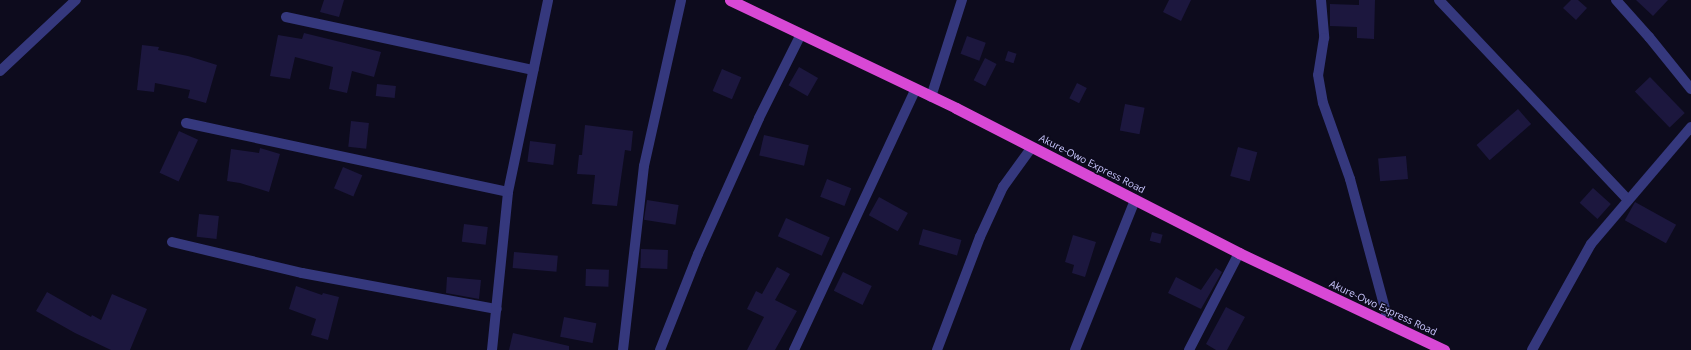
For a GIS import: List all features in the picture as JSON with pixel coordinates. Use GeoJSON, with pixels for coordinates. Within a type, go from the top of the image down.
{"type":"FeatureCollection","features":[{"type":"Feature","properties":{"kind":"highway","name":"Akure-Owo Express Road"},"geometry":{"type":"LineString","coordinates":[[730,0],[915,90],[956,108],[1240,253],[1444,350]]}},
{"type":"Feature","properties":{"kind":"street"},"geometry":{"type":"LineString","coordinates":[[0,71],[76,0]]}},
{"type":"Feature","properties":{"kind":"street"},"geometry":{"type":"LineString","coordinates":[[492,350],[508,192],[548,0]]}},
{"type":"Feature","properties":{"kind":"street"},"geometry":{"type":"LineString","coordinates":[[623,350],[644,166],[681,0]]}},
{"type":"Feature","properties":{"kind":"street"},"geometry":{"type":"LineString","coordinates":[[930,97],[962,0]]}},
{"type":"Feature","properties":{"kind":"street"},"geometry":{"type":"LineString","coordinates":[[1321,0],[1324,38],[1318,75],[1323,103],[1350,179],[1389,324]]}},
{"type":"Feature","properties":{"kind":"street"},"geometry":{"type":"LineString","coordinates":[[1439,0],[1628,200]]}},
{"type":"Feature","properties":{"kind":"street"},"geometry":{"type":"LineString","coordinates":[[1616,0],[1649,37],[1691,89]]}},
{"type":"Feature","properties":{"kind":"street"},"geometry":{"type":"LineString","coordinates":[[286,17],[534,70]]}},
{"type":"Feature","properties":{"kind":"street"},"geometry":{"type":"LineString","coordinates":[[660,350],[698,254],[759,118],[801,34]]}},
{"type":"Feature","properties":{"kind":"street"},"geometry":{"type":"LineString","coordinates":[[794,350],[915,90]]}},
{"type":"Feature","properties":{"kind":"street"},"geometry":{"type":"LineString","coordinates":[[186,123],[508,192]]}},
{"type":"Feature","properties":{"kind":"street"},"geometry":{"type":"LineString","coordinates":[[1532,350],[1591,244],[1691,127]]}},
{"type":"Feature","properties":{"kind":"street"},"geometry":{"type":"LineString","coordinates":[[937,350],[980,237],[1004,187],[1032,147]]}},
{"type":"Feature","properties":{"kind":"street"},"geometry":{"type":"LineString","coordinates":[[1075,350],[1135,200]]}},
{"type":"Feature","properties":{"kind":"street"},"geometry":{"type":"LineString","coordinates":[[172,242],[302,273],[497,309]]}},
{"type":"Feature","properties":{"kind":"street"},"geometry":{"type":"LineString","coordinates":[[1189,350],[1240,253]]}},
{"type":"Feature","properties":{"kind":"building"},"geometry":{"type":"Polygon","coordinates":[[[324,0],[344,0],[339,17],[320,12],[324,0]]]}},
{"type":"Feature","properties":{"kind":"building"},"geometry":{"type":"Polygon","coordinates":[[[1169,0],[1191,0],[1181,21],[1163,12],[1169,0]]]}},
{"type":"Feature","properties":{"kind":"building"},"geometry":{"type":"Polygon","coordinates":[[[1359,0],[1375,0],[1374,39],[1357,38],[1357,27],[1330,26],[1330,4],[1359,5],[1359,0]]]}},
{"type":"Feature","properties":{"kind":"building"},"geometry":{"type":"Polygon","coordinates":[[[1571,0],[1578,0],[1587,8],[1576,20],[1563,8],[1571,0]]]}},
{"type":"Feature","properties":{"kind":"building"},"geometry":{"type":"Polygon","coordinates":[[[1636,0],[1668,0],[1653,16],[1636,0]]]}},
{"type":"Feature","properties":{"kind":"building"},"geometry":{"type":"Polygon","coordinates":[[[304,33],[381,52],[374,77],[352,71],[347,93],[329,89],[333,67],[295,57],[290,79],[270,76],[278,35],[302,39],[304,33]]]}},
{"type":"Feature","properties":{"kind":"building"},"geometry":{"type":"Polygon","coordinates":[[[967,36],[986,43],[979,61],[961,54],[967,36]]]}},
{"type":"Feature","properties":{"kind":"building"},"geometry":{"type":"Polygon","coordinates":[[[142,45],[159,47],[158,50],[188,56],[217,65],[206,103],[188,98],[190,90],[155,83],[154,92],[137,90],[142,45]]]}},
{"type":"Feature","properties":{"kind":"building"},"geometry":{"type":"Polygon","coordinates":[[[1008,51],[1017,54],[1013,63],[1005,61],[1008,51]]]}},
{"type":"Feature","properties":{"kind":"building"},"geometry":{"type":"Polygon","coordinates":[[[985,58],[997,64],[985,86],[974,80],[985,58]]]}},
{"type":"Feature","properties":{"kind":"building"},"geometry":{"type":"Polygon","coordinates":[[[799,67],[818,78],[808,96],[788,85],[799,67]]]}},
{"type":"Feature","properties":{"kind":"building"},"geometry":{"type":"Polygon","coordinates":[[[722,69],[741,77],[732,99],[713,91],[722,69]]]}},
{"type":"Feature","properties":{"kind":"building"},"geometry":{"type":"Polygon","coordinates":[[[1650,77],[1685,113],[1670,128],[1635,92],[1650,77]]]}},
{"type":"Feature","properties":{"kind":"building"},"geometry":{"type":"Polygon","coordinates":[[[1077,83],[1087,88],[1079,103],[1069,98],[1077,83]]]}},
{"type":"Feature","properties":{"kind":"building"},"geometry":{"type":"Polygon","coordinates":[[[377,84],[396,86],[395,98],[376,96],[377,84]]]}},
{"type":"Feature","properties":{"kind":"building"},"geometry":{"type":"Polygon","coordinates":[[[1125,104],[1145,108],[1139,134],[1120,131],[1125,104]]]}},
{"type":"Feature","properties":{"kind":"building"},"geometry":{"type":"Polygon","coordinates":[[[1518,109],[1531,124],[1490,160],[1476,145],[1518,109]]]}},
{"type":"Feature","properties":{"kind":"building"},"geometry":{"type":"Polygon","coordinates":[[[351,121],[369,123],[366,149],[348,147],[351,121]]]}},
{"type":"Feature","properties":{"kind":"building"},"geometry":{"type":"Polygon","coordinates":[[[585,125],[633,131],[631,151],[625,150],[617,206],[592,204],[595,175],[577,174],[579,155],[582,155],[585,125]]]}},
{"type":"Feature","properties":{"kind":"building"},"geometry":{"type":"Polygon","coordinates":[[[179,131],[198,140],[179,182],[160,173],[179,131]]]}},
{"type":"Feature","properties":{"kind":"building"},"geometry":{"type":"Polygon","coordinates":[[[764,135],[809,145],[804,166],[759,155],[764,135]]]}},
{"type":"Feature","properties":{"kind":"building"},"geometry":{"type":"Polygon","coordinates":[[[530,141],[556,144],[553,165],[527,162],[530,141]]]}},
{"type":"Feature","properties":{"kind":"building"},"geometry":{"type":"Polygon","coordinates":[[[1238,147],[1257,152],[1250,181],[1230,176],[1238,147]]]}},
{"type":"Feature","properties":{"kind":"building"},"geometry":{"type":"Polygon","coordinates":[[[260,148],[280,154],[269,192],[240,183],[227,181],[231,149],[259,153],[260,148]]]}},
{"type":"Feature","properties":{"kind":"building"},"geometry":{"type":"Polygon","coordinates":[[[1406,156],[1408,179],[1380,181],[1378,158],[1406,156]]]}},
{"type":"Feature","properties":{"kind":"building"},"geometry":{"type":"Polygon","coordinates":[[[343,167],[362,175],[353,196],[334,188],[343,167]]]}},
{"type":"Feature","properties":{"kind":"building"},"geometry":{"type":"Polygon","coordinates":[[[827,179],[851,188],[844,206],[820,197],[827,179]]]}},
{"type":"Feature","properties":{"kind":"building"},"geometry":{"type":"Polygon","coordinates":[[[1593,188],[1611,204],[1597,219],[1580,203],[1593,188]]]}},
{"type":"Feature","properties":{"kind":"building"},"geometry":{"type":"Polygon","coordinates":[[[879,197],[908,213],[898,231],[869,215],[879,197]]]}},
{"type":"Feature","properties":{"kind":"building"},"geometry":{"type":"Polygon","coordinates":[[[647,200],[679,205],[675,225],[644,220],[647,200]]]}},
{"type":"Feature","properties":{"kind":"building"},"geometry":{"type":"Polygon","coordinates":[[[1635,202],[1676,225],[1666,243],[1625,220],[1635,202]]]}},
{"type":"Feature","properties":{"kind":"building"},"geometry":{"type":"Polygon","coordinates":[[[199,214],[219,216],[216,239],[197,237],[199,214]]]}},
{"type":"Feature","properties":{"kind":"building"},"geometry":{"type":"Polygon","coordinates":[[[786,218],[830,238],[822,256],[778,236],[786,218]]]}},
{"type":"Feature","properties":{"kind":"building"},"geometry":{"type":"Polygon","coordinates":[[[464,224],[488,227],[486,245],[462,242],[464,224]]]}},
{"type":"Feature","properties":{"kind":"building"},"geometry":{"type":"Polygon","coordinates":[[[923,229],[961,240],[957,255],[919,244],[923,229]]]}},
{"type":"Feature","properties":{"kind":"building"},"geometry":{"type":"Polygon","coordinates":[[[1152,232],[1163,235],[1160,244],[1150,241],[1152,232]]]}},
{"type":"Feature","properties":{"kind":"building"},"geometry":{"type":"Polygon","coordinates":[[[1073,235],[1096,242],[1085,277],[1072,273],[1074,265],[1065,262],[1073,235]]]}},
{"type":"Feature","properties":{"kind":"building"},"geometry":{"type":"Polygon","coordinates":[[[641,249],[668,250],[667,269],[640,268],[641,249]]]}},
{"type":"Feature","properties":{"kind":"building"},"geometry":{"type":"Polygon","coordinates":[[[514,252],[558,256],[556,272],[513,268],[514,252]]]}},
{"type":"Feature","properties":{"kind":"building"},"geometry":{"type":"Polygon","coordinates":[[[777,267],[790,274],[775,300],[797,311],[775,350],[747,350],[764,317],[747,309],[756,291],[762,294],[777,267]]]}},
{"type":"Feature","properties":{"kind":"building"},"geometry":{"type":"Polygon","coordinates":[[[1216,268],[1222,272],[1201,309],[1168,293],[1176,277],[1201,290],[1216,268]]]}},
{"type":"Feature","properties":{"kind":"building"},"geometry":{"type":"Polygon","coordinates":[[[586,269],[609,270],[608,287],[585,286],[586,269]]]}},
{"type":"Feature","properties":{"kind":"building"},"geometry":{"type":"Polygon","coordinates":[[[843,272],[872,286],[863,305],[834,291],[843,272]]]}},
{"type":"Feature","properties":{"kind":"building"},"geometry":{"type":"Polygon","coordinates":[[[447,277],[481,280],[479,299],[446,293],[447,277]]]}},
{"type":"Feature","properties":{"kind":"building"},"geometry":{"type":"Polygon","coordinates":[[[296,286],[322,295],[323,293],[339,297],[328,340],[311,335],[316,319],[289,309],[296,286]]]}},
{"type":"Feature","properties":{"kind":"building"},"geometry":{"type":"Polygon","coordinates":[[[47,292],[91,317],[92,315],[101,320],[112,294],[147,309],[130,350],[111,350],[75,333],[36,311],[47,292]]]}},
{"type":"Feature","properties":{"kind":"building"},"geometry":{"type":"Polygon","coordinates":[[[1226,307],[1245,317],[1227,350],[1216,350],[1206,344],[1226,307]]]}},
{"type":"Feature","properties":{"kind":"building"},"geometry":{"type":"Polygon","coordinates":[[[564,317],[596,323],[593,343],[560,337],[564,317]]]}},
{"type":"Feature","properties":{"kind":"building"},"geometry":{"type":"Polygon","coordinates":[[[513,333],[569,346],[569,350],[509,350],[513,333]]]}}]}
